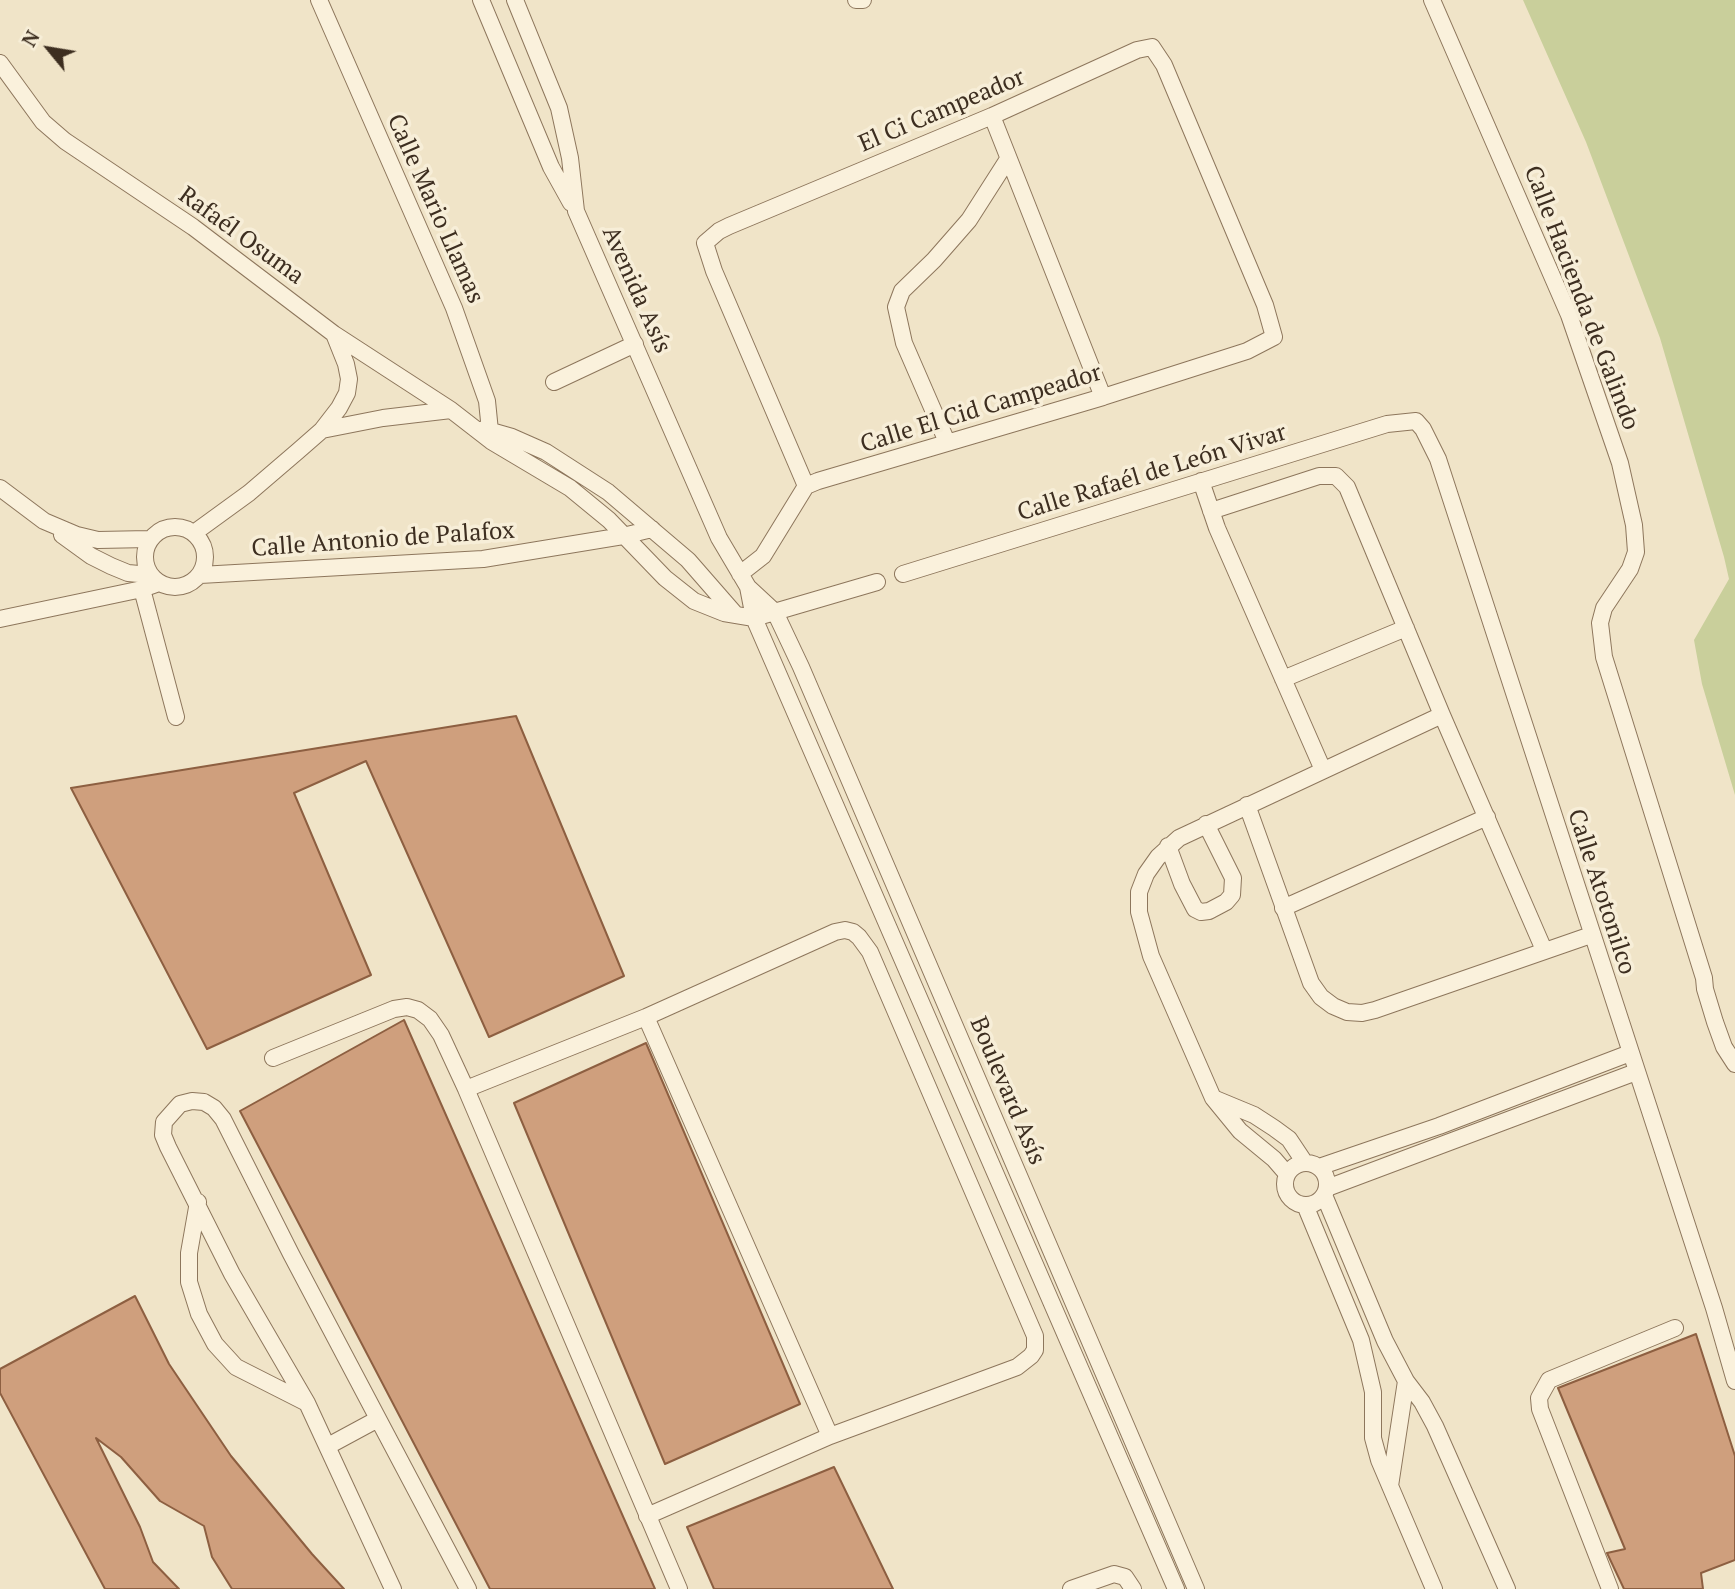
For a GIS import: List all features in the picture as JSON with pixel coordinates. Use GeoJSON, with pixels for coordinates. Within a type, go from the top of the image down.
{"type":"FeatureCollection","features":[{"type":"Feature","properties":{"kind":"street","name":"Calle Mario Llamas"},"geometry":{"type":"LineString","coordinates":[[319,0],[454,308],[487,401],[491,435]]}},
{"type":"Feature","properties":{"kind":"street"},"geometry":{"type":"LineString","coordinates":[[481,0],[551,167],[576,211]]}},
{"type":"Feature","properties":{"kind":"street","name":"Avenida Asís"},"geometry":{"type":"LineString","coordinates":[[515,0],[559,108],[570,158],[576,211],[719,538],[744,581],[775,612]]}},
{"type":"Feature","properties":{"kind":"street"},"geometry":{"type":"LineString","coordinates":[[856,0],[863,0]]}},
{"type":"Feature","properties":{"kind":"street","name":"Calle Hacienda de Galindo"},"geometry":{"type":"LineString","coordinates":[[1432,0],[1569,315],[1620,463],[1634,525],[1636,552],[1630,569],[1604,608],[1600,623],[1604,657],[1704,978],[1714,1022],[1724,1047],[1735,1064]]}},
{"type":"Feature","properties":{"kind":"street","name":"El Ci Campeador"},"geometry":{"type":"LineString","coordinates":[[806,486],[714,271],[705,243],[729,226],[992,116],[1137,50],[1152,47],[1164,65],[1255,281],[1274,338]]}},
{"type":"Feature","properties":{"kind":"street","name":"Rafaél Osuma"},"geometry":{"type":"LineString","coordinates":[[0,62],[43,122],[65,141],[202,233],[334,334],[570,488],[609,520],[665,578],[694,601],[703,606],[754,618]]}},
{"type":"Feature","properties":{"kind":"street"},"geometry":{"type":"LineString","coordinates":[[992,116],[1103,397]]}},
{"type":"Feature","properties":{"kind":"street"},"geometry":{"type":"LineString","coordinates":[[947,442],[904,343],[896,307],[902,291],[969,220],[1008,159]]}},
{"type":"Feature","properties":{"kind":"street"},"geometry":{"type":"LineString","coordinates":[[194,533],[249,493],[322,430],[340,408],[347,393],[349,379],[334,334]]}},
{"type":"Feature","properties":{"kind":"street","name":"Calle El Cid Campeador"},"geometry":{"type":"LineString","coordinates":[[806,486],[1103,397],[1247,351],[1274,338]]}},
{"type":"Feature","properties":{"kind":"street"},"geometry":{"type":"LineString","coordinates":[[554,382],[635,344]]}},
{"type":"Feature","properties":{"kind":"street"},"geometry":{"type":"LineString","coordinates":[[322,430],[383,418],[450,410]]}},
{"type":"Feature","properties":{"kind":"street","name":"Calle Rafaél de León Vivar"},"geometry":{"type":"LineString","coordinates":[[903,573],[1387,424],[1416,421]]}},
{"type":"Feature","properties":{"kind":"street","name":"Calle Atotonilco"},"geometry":{"type":"LineString","coordinates":[[1416,421],[1438,459],[1714,1308],[1735,1381]]}},
{"type":"Feature","properties":{"kind":"street","name":"Rafaél Osuma"},"geometry":{"type":"LineString","coordinates":[[491,435],[528,443],[555,457],[608,492],[696,568],[736,615]]}},
{"type":"Feature","properties":{"kind":"street"},"geometry":{"type":"LineString","coordinates":[[1211,510],[1320,476],[1336,476],[1347,486],[1544,950]]}},
{"type":"Feature","properties":{"kind":"street"},"geometry":{"type":"LineString","coordinates":[[1201,481],[1322,771]]}},
{"type":"Feature","properties":{"kind":"street"},"geometry":{"type":"LineString","coordinates":[[744,581],[763,556],[806,486]]}},
{"type":"Feature","properties":{"kind":"street"},"geometry":{"type":"LineString","coordinates":[[0,488],[91,556],[151,583],[181,587],[200,575],[205,564],[202,542],[194,533],[183,527],[170,526],[149,539],[145,551],[145,564],[151,583],[176,717]]}},
{"type":"Feature","properties":{"kind":"street"},"geometry":{"type":"LineString","coordinates":[[44,520],[77,535],[99,540],[149,539]]}},
{"type":"Feature","properties":{"kind":"street","name":"Calle Antonio de Palafox"},"geometry":{"type":"LineString","coordinates":[[200,575],[483,559],[652,529]]}},
{"type":"Feature","properties":{"kind":"street","name":"Avenida Asís"},"geometry":{"type":"LineString","coordinates":[[744,581],[754,618]]}},
{"type":"Feature","properties":{"kind":"street"},"geometry":{"type":"LineString","coordinates":[[754,618],[877,582]]}},
{"type":"Feature","properties":{"kind":"street"},"geometry":{"type":"LineString","coordinates":[[0,619],[151,583]]}},
{"type":"Feature","properties":{"kind":"street","name":"Boulevard Asís"},"geometry":{"type":"LineString","coordinates":[[775,612],[1193,1582]]}},
{"type":"Feature","properties":{"kind":"street","name":"Boulevard Asís"},"geometry":{"type":"LineString","coordinates":[[754,618],[1028,1248],[1171,1587]]}},
{"type":"Feature","properties":{"kind":"street"},"geometry":{"type":"LineString","coordinates":[[1283,679],[1406,628]]}},
{"type":"Feature","properties":{"kind":"street"},"geometry":{"type":"LineString","coordinates":[[1287,1174],[1274,1159],[1240,1131],[1213,1098],[1151,956],[1139,912],[1139,892],[1146,874],[1167,846],[1206,824],[1442,715]]}},
{"type":"Feature","properties":{"kind":"street"},"geometry":{"type":"LineString","coordinates":[[824,780],[845,770]]}},
{"type":"Feature","properties":{"kind":"street"},"geometry":{"type":"LineString","coordinates":[[1247,805],[1311,983],[1321,997],[1347,1012],[1375,1010],[1591,935]]}},
{"type":"Feature","properties":{"kind":"street"},"geometry":{"type":"LineString","coordinates":[[1283,908],[1487,817]]}},
{"type":"Feature","properties":{"kind":"street"},"geometry":{"type":"LineString","coordinates":[[1167,846],[1195,909],[1201,912],[1209,911],[1226,902],[1232,895],[1233,878],[1206,824]]}},
{"type":"Feature","properties":{"kind":"street"},"geometry":{"type":"LineString","coordinates":[[879,906],[899,896]]}},
{"type":"Feature","properties":{"kind":"street"},"geometry":{"type":"LineString","coordinates":[[466,1090],[646,1017],[835,932],[853,932],[870,952],[1035,1336],[1036,1343],[1031,1356],[1017,1367],[830,1436],[647,1516]]}},
{"type":"Feature","properties":{"kind":"street","name":"Calle Hacienda de Galindo"},"geometry":{"type":"LineString","coordinates":[[1704,978],[1712,985],[1735,1045]]}},
{"type":"Feature","properties":{"kind":"street"},"geometry":{"type":"LineString","coordinates":[[273,1058],[374,1016],[407,1007],[418,1010],[430,1019],[441,1035],[466,1090],[679,1589]]}},
{"type":"Feature","properties":{"kind":"street"},"geometry":{"type":"LineString","coordinates":[[646,1017],[830,1436]]}},
{"type":"Feature","properties":{"kind":"street"},"geometry":{"type":"LineString","coordinates":[[1630,1054],[1439,1126],[1312,1165],[1297,1165],[1287,1174],[1285,1188],[1298,1203],[1312,1204],[1325,1192],[1636,1072]]}},
{"type":"Feature","properties":{"kind":"street"},"geometry":{"type":"LineString","coordinates":[[1213,1098],[1254,1115],[1274,1128],[1324,1173],[1325,1192],[1385,1341],[1406,1381],[1435,1426],[1507,1589]]}},
{"type":"Feature","properties":{"kind":"street"},"geometry":{"type":"LineString","coordinates":[[393,1589],[307,1403],[232,1274],[163,1135],[164,1122],[180,1104],[204,1102],[214,1108],[223,1119],[468,1589]]}},
{"type":"Feature","properties":{"kind":"street"},"geometry":{"type":"LineString","coordinates":[[1439,1126],[1445,1144]]}},
{"type":"Feature","properties":{"kind":"street"},"geometry":{"type":"LineString","coordinates":[[198,1202],[189,1253],[189,1282],[199,1314],[215,1344],[236,1367],[307,1403]]}},
{"type":"Feature","properties":{"kind":"street"},"geometry":{"type":"LineString","coordinates":[[1305,1205],[1361,1340],[1373,1392],[1373,1438],[1390,1489],[1433,1589]]}},
{"type":"Feature","properties":{"kind":"street"},"geometry":{"type":"LineString","coordinates":[[1028,1248],[1046,1240]]}},
{"type":"Feature","properties":{"kind":"street"},"geometry":{"type":"LineString","coordinates":[[1610,1589],[1540,1409],[1539,1398],[1549,1380],[1675,1328]]}},
{"type":"Feature","properties":{"kind":"street"},"geometry":{"type":"LineString","coordinates":[[1390,1489],[1406,1381]]}},
{"type":"Feature","properties":{"kind":"street"},"geometry":{"type":"LineString","coordinates":[[328,1446],[378,1419]]}},
{"type":"Feature","properties":{"kind":"street"},"geometry":{"type":"LineString","coordinates":[[1071,1589],[1114,1574],[1125,1577],[1133,1589]]}},
{"type":"Feature","properties":{"kind":"street"},"geometry":{"type":"LineString","coordinates":[[1171,1587],[1193,1582]]}},
{"type":"Feature","properties":{"kind":"green space"},"geometry":{"type":"Polygon","coordinates":[[[1523,0],[1735,0],[1735,795],[1702,684],[1694,640],[1729,579],[1724,557],[1660,338],[1586,142],[1523,0]]]}},
{"type":"Feature","properties":{"kind":"building"},"geometry":{"type":"Polygon","coordinates":[[[516,716],[624,976],[489,1037],[366,761],[294,793],[371,975],[207,1049],[71,788],[516,716]]]}},
{"type":"Feature","properties":{"kind":"building"},"geometry":{"type":"Polygon","coordinates":[[[404,1020],[655,1589],[490,1589],[240,1111],[404,1020]]]}},
{"type":"Feature","properties":{"kind":"building"},"geometry":{"type":"Polygon","coordinates":[[[646,1043],[800,1404],[665,1464],[514,1103],[646,1043]]]}},
{"type":"Feature","properties":{"kind":"building"},"geometry":{"type":"Polygon","coordinates":[[[135,1296],[169,1364],[231,1456],[344,1589],[232,1589],[212,1557],[204,1526],[160,1501],[121,1457],[96,1438],[140,1527],[153,1562],[179,1589],[105,1589],[0,1393],[0,1369],[135,1296]]]}},
{"type":"Feature","properties":{"kind":"building"},"geometry":{"type":"Polygon","coordinates":[[[1696,1334],[1735,1456],[1735,1560],[1701,1573],[1703,1589],[1624,1589],[1607,1553],[1625,1549],[1558,1388],[1696,1334]]]}},
{"type":"Feature","properties":{"kind":"building"},"geometry":{"type":"Polygon","coordinates":[[[834,1467],[893,1589],[714,1589],[687,1527],[834,1467]]]}}]}
